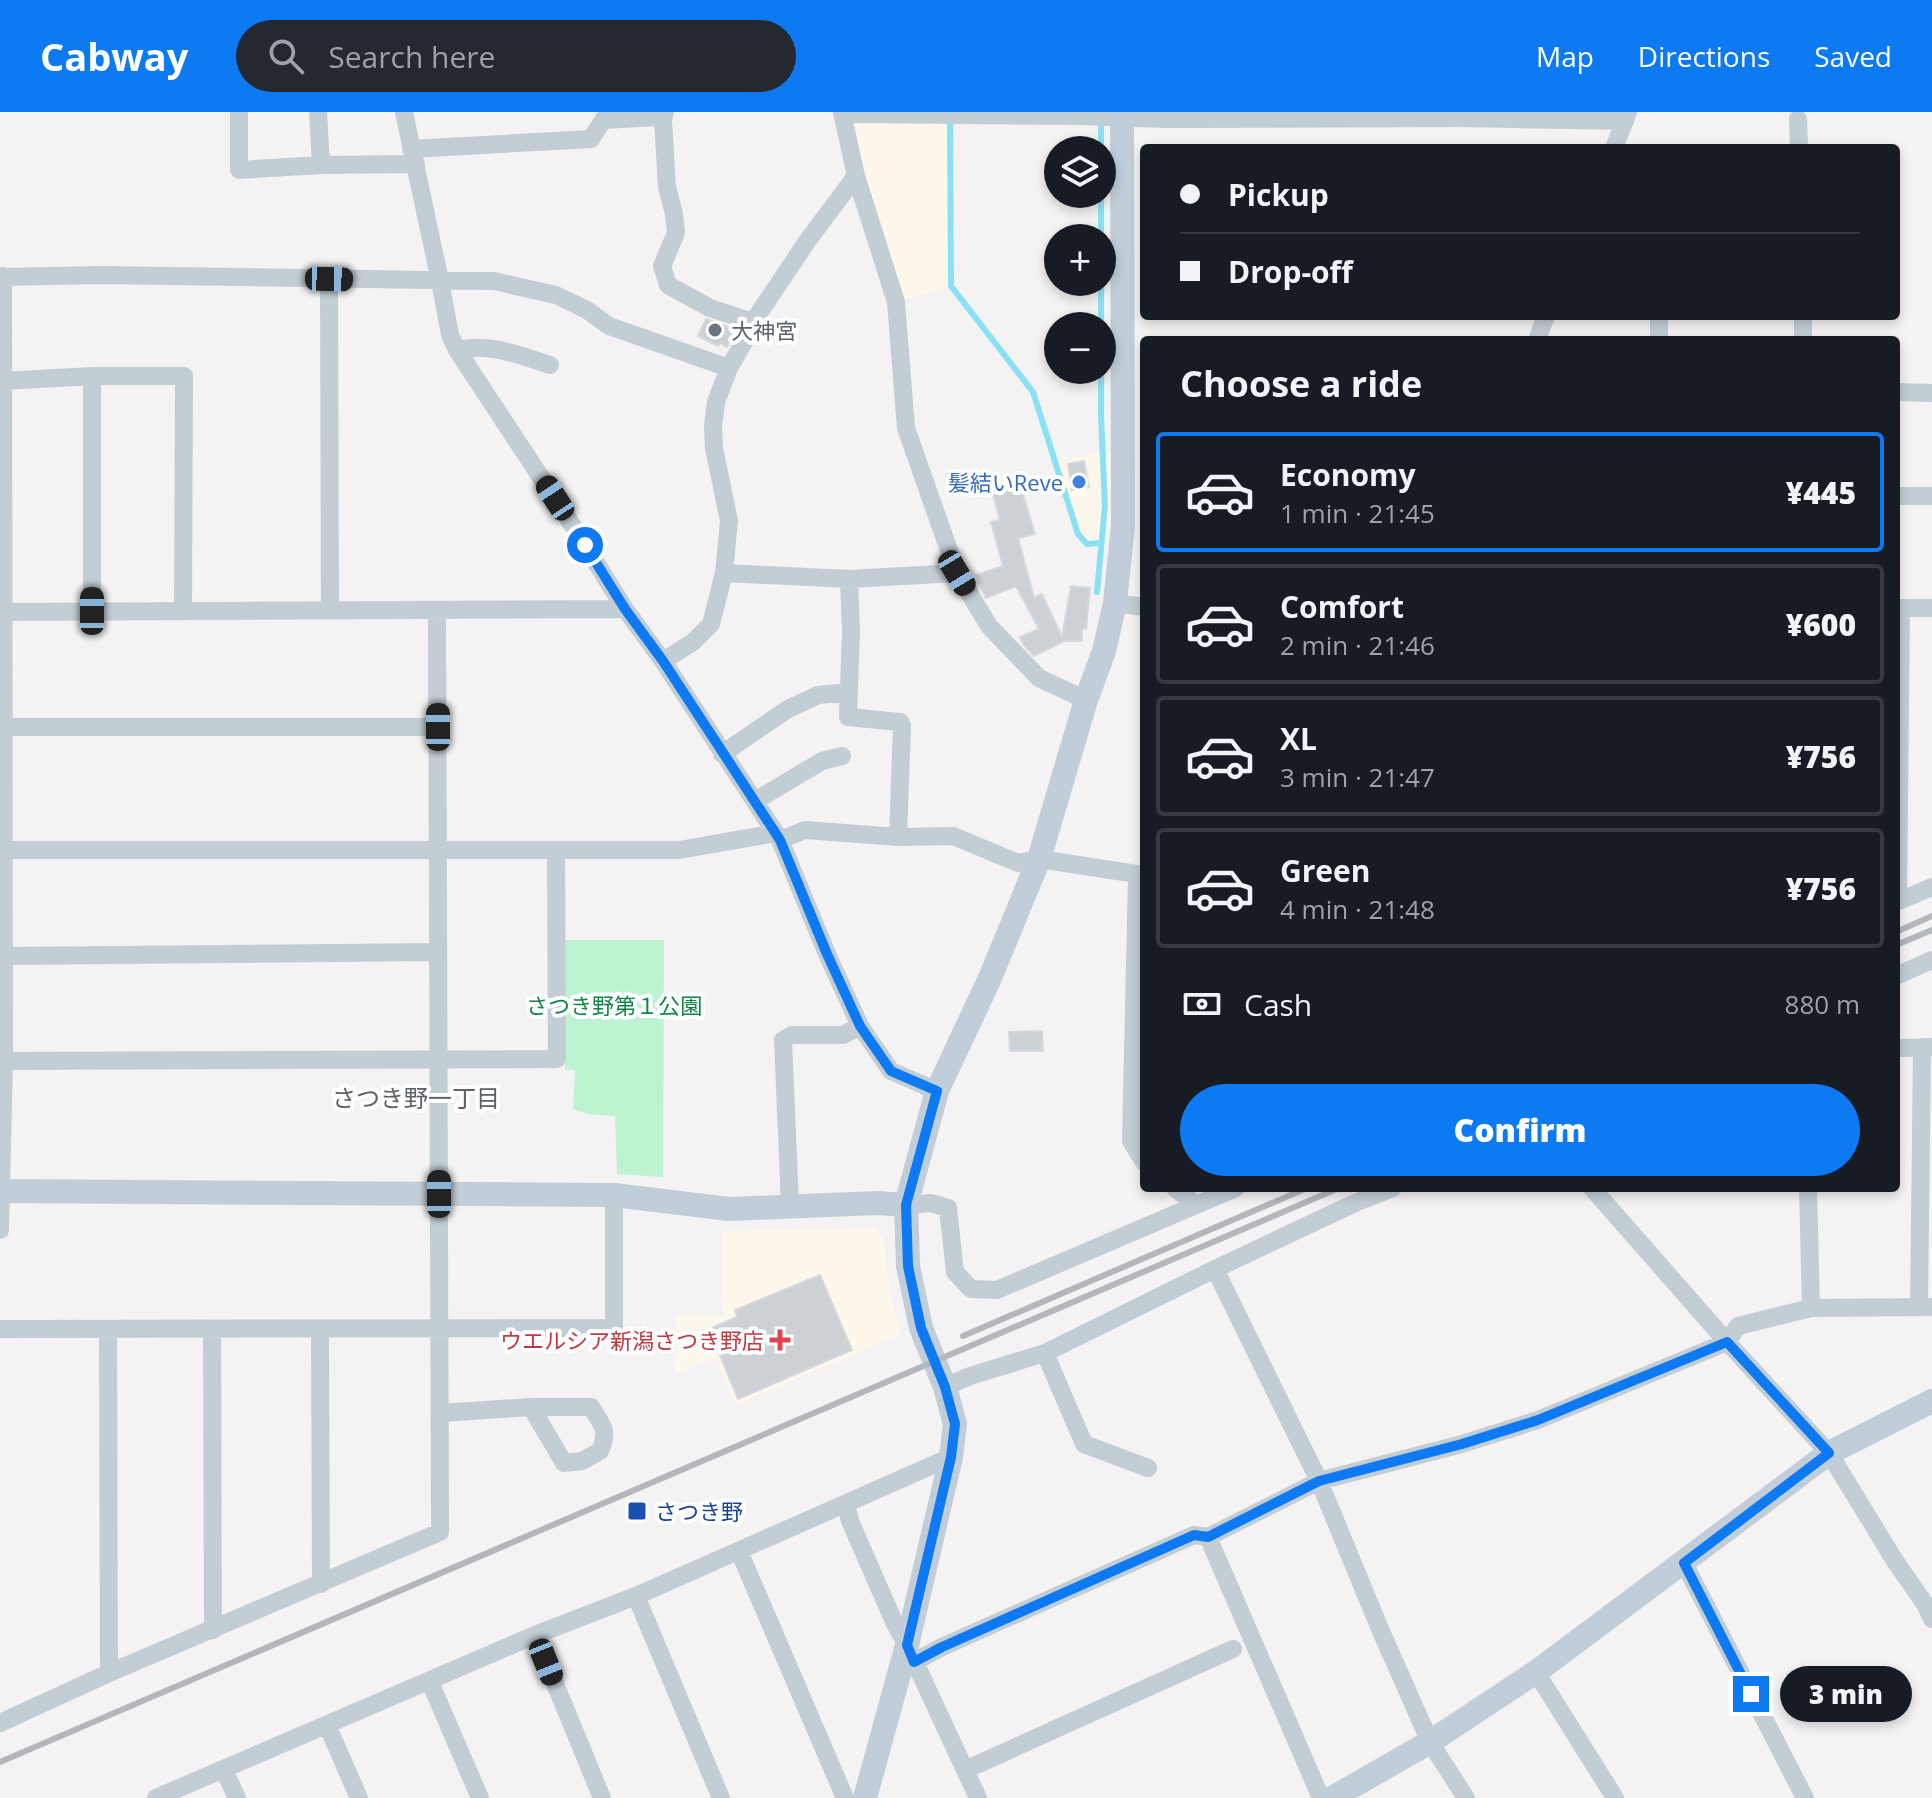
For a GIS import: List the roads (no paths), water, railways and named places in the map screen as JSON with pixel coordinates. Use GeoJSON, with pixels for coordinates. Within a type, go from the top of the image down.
{"type":"FeatureCollection","features":[{"type":"Feature","properties":{"kind":"street"},"geometry":{"type":"LineString","coordinates":[[239,112],[239,170],[591,139],[603,120],[664,116],[667,187],[676,233],[662,266],[668,285],[710,308],[753,322]]}},
{"type":"Feature","properties":{"kind":"street"},"geometry":{"type":"LineString","coordinates":[[318,112],[321,165]]}},
{"type":"Feature","properties":{"kind":"street"},"geometry":{"type":"LineString","coordinates":[[404,112],[450,335],[457,350],[778,837],[860,1026],[891,1071],[937,1091]]}},
{"type":"Feature","properties":{"kind":"street"},"geometry":{"type":"LineString","coordinates":[[1086,700],[1039,678],[989,626],[957,573],[906,428],[896,302],[856,176],[843,113],[1462,118],[1627,116],[1616,144]]}},
{"type":"Feature","properties":{"kind":"street"},"geometry":{"type":"LineString","coordinates":[[865,1798],[911,1654],[955,1424],[945,1387],[921,1328],[908,1266],[906,1205],[937,1091],[990,978],[1039,859],[1086,700],[1104,651],[1115,603],[1123,525],[1122,115]]}},
{"type":"Feature","properties":{"kind":"street"},"geometry":{"type":"LineString","coordinates":[[1798,119],[1799,144]]}},
{"type":"Feature","properties":{"kind":"street"},"geometry":{"type":"LineString","coordinates":[[663,661],[693,642],[711,624],[724,573],[729,521],[714,448],[713,426],[716,402],[729,368],[753,322],[856,176]]}},
{"type":"Feature","properties":{"kind":"street"},"geometry":{"type":"LineString","coordinates":[[0,1230],[5,612],[2,276],[494,281],[556,295],[587,310],[609,326],[729,368]]}},
{"type":"Feature","properties":{"kind":"street"},"geometry":{"type":"LineString","coordinates":[[329,279],[330,610]]}},
{"type":"Feature","properties":{"kind":"street"},"geometry":{"type":"LineString","coordinates":[[457,350],[469,347],[507,352],[550,365]]}},
{"type":"Feature","properties":{"kind":"street"},"geometry":{"type":"LineString","coordinates":[[3,381],[92,376],[184,376],[183,610]]}},
{"type":"Feature","properties":{"kind":"street"},"geometry":{"type":"LineString","coordinates":[[92,376],[92,611]]}},
{"type":"Feature","properties":{"kind":"street"},"geometry":{"type":"LineString","coordinates":[[1900,392],[1932,393]]}},
{"type":"Feature","properties":{"kind":"street"},"geometry":{"type":"LineString","coordinates":[[1900,496],[1932,496]]}},
{"type":"Feature","properties":{"kind":"street"},"geometry":{"type":"LineString","coordinates":[[724,573],[849,579],[957,573]]}},
{"type":"Feature","properties":{"kind":"street"},"geometry":{"type":"LineString","coordinates":[[849,579],[848,717],[900,722],[902,726],[898,837]]}},
{"type":"Feature","properties":{"kind":"street"},"geometry":{"type":"LineString","coordinates":[[1115,603],[1140,606]]}},
{"type":"Feature","properties":{"kind":"street"},"geometry":{"type":"LineString","coordinates":[[1900,608],[1932,608]]}},
{"type":"Feature","properties":{"kind":"street"},"geometry":{"type":"LineString","coordinates":[[5,612],[625,609]]}},
{"type":"Feature","properties":{"kind":"street"},"geometry":{"type":"LineString","coordinates":[[0,1723],[109,1673],[440,1532],[437,610]]}},
{"type":"Feature","properties":{"kind":"street"},"geometry":{"type":"LineString","coordinates":[[722,754],[788,709],[818,695],[849,692]]}},
{"type":"Feature","properties":{"kind":"street"},"geometry":{"type":"LineString","coordinates":[[2,727],[438,727]]}},
{"type":"Feature","properties":{"kind":"street"},"geometry":{"type":"LineString","coordinates":[[755,801],[822,761],[842,756]]}},
{"type":"Feature","properties":{"kind":"street"},"geometry":{"type":"LineString","coordinates":[[3,850],[679,850],[778,837],[805,830],[898,837],[953,836],[1018,863],[1039,859],[1140,867]]}},
{"type":"Feature","properties":{"kind":"street"},"geometry":{"type":"LineString","coordinates":[[2,1061],[557,1059],[556,850]]}},
{"type":"Feature","properties":{"kind":"street"},"geometry":{"type":"LineString","coordinates":[[1900,900],[1932,887]]}},
{"type":"Feature","properties":{"kind":"street"},"geometry":{"type":"LineString","coordinates":[[4,956],[438,952]]}},
{"type":"Feature","properties":{"kind":"street"},"geometry":{"type":"LineString","coordinates":[[1140,959],[1131,1141],[1140,1156]]}},
{"type":"Feature","properties":{"kind":"street"},"geometry":{"type":"LineString","coordinates":[[1900,974],[1932,960]]}},
{"type":"Feature","properties":{"kind":"street"},"geometry":{"type":"LineString","coordinates":[[790,1205],[783,1040],[792,1035],[843,1035],[860,1026]]}},
{"type":"Feature","properties":{"kind":"street"},"geometry":{"type":"LineString","coordinates":[[911,1654],[942,1647],[1194,1535],[1208,1537],[1319,1481],[1462,1444],[1538,1420],[1727,1342],[1738,1326],[1811,1308],[1925,1307],[1927,1047],[1900,1048]]}},
{"type":"Feature","properties":{"kind":"street"},"geometry":{"type":"LineString","coordinates":[[0,1190],[614,1195],[729,1209],[931,1203],[948,1208],[955,1272],[971,1289],[997,1290],[1227,1192]]}},
{"type":"Feature","properties":{"kind":"street"},"geometry":{"type":"LineString","coordinates":[[1180,1192],[1196,1205]]}},
{"type":"Feature","properties":{"kind":"street"},"geometry":{"type":"LineString","coordinates":[[945,1387],[1045,1353],[1215,1269],[1383,1192]]}},
{"type":"Feature","properties":{"kind":"street"},"geometry":{"type":"LineString","coordinates":[[1596,1192],[1829,1453],[1932,1619]]}},
{"type":"Feature","properties":{"kind":"street"},"geometry":{"type":"LineString","coordinates":[[1808,1192],[1811,1308]]}},
{"type":"Feature","properties":{"kind":"street"},"geometry":{"type":"LineString","coordinates":[[0,1329],[614,1328],[614,1195]]}},
{"type":"Feature","properties":{"kind":"street"},"geometry":{"type":"LineString","coordinates":[[1215,1269],[1319,1481],[1430,1742],[1466,1798]]}},
{"type":"Feature","properties":{"kind":"street"},"geometry":{"type":"LineString","coordinates":[[108,1329],[109,1673]]}},
{"type":"Feature","properties":{"kind":"street"},"geometry":{"type":"LineString","coordinates":[[212,1329],[213,1630]]}},
{"type":"Feature","properties":{"kind":"street"},"geometry":{"type":"LineString","coordinates":[[320,1329],[321,1584]]}},
{"type":"Feature","properties":{"kind":"street"},"geometry":{"type":"LineString","coordinates":[[1045,1353],[1084,1444],[1148,1468]]}},
{"type":"Feature","properties":{"kind":"street"},"geometry":{"type":"LineString","coordinates":[[1332,1798],[1430,1742],[1536,1672],[1829,1453],[1932,1401]]}},
{"type":"Feature","properties":{"kind":"street"},"geometry":{"type":"LineString","coordinates":[[440,1413],[531,1407]]}},
{"type":"Feature","properties":{"kind":"street"},"geometry":{"type":"LineString","coordinates":[[156,1798],[535,1635],[636,1596],[951,1457]]}},
{"type":"Feature","properties":{"kind":"street"},"geometry":{"type":"LineString","coordinates":[[846,1503],[850,1521],[895,1624],[978,1798]]}},
{"type":"Feature","properties":{"kind":"street"},"geometry":{"type":"LineString","coordinates":[[1208,1537],[1321,1798]]}},
{"type":"Feature","properties":{"kind":"street"},"geometry":{"type":"LineString","coordinates":[[739,1551],[845,1798]]}},
{"type":"Feature","properties":{"kind":"street"},"geometry":{"type":"LineString","coordinates":[[1684,1563],[1805,1798]]}},
{"type":"Feature","properties":{"kind":"street"},"geometry":{"type":"LineString","coordinates":[[636,1596],[721,1798]]}},
{"type":"Feature","properties":{"kind":"street"},"geometry":{"type":"LineString","coordinates":[[535,1635],[602,1798]]}},
{"type":"Feature","properties":{"kind":"street"},"geometry":{"type":"LineString","coordinates":[[965,1770],[1233,1649]]}},
{"type":"Feature","properties":{"kind":"street"},"geometry":{"type":"LineString","coordinates":[[1536,1672],[1615,1798]]}},
{"type":"Feature","properties":{"kind":"street"},"geometry":{"type":"LineString","coordinates":[[430,1682],[480,1798]]}},
{"type":"Feature","properties":{"kind":"street"},"geometry":{"type":"LineString","coordinates":[[327,1725],[359,1798]]}},
{"type":"Feature","properties":{"kind":"street"},"geometry":{"type":"LineString","coordinates":[[224,1770],[237,1798]]}},
{"type":"Feature","properties":{"kind":"waterway"},"geometry":{"type":"LineString","coordinates":[[950,122],[951,286],[1033,392],[1078,534],[1087,544],[1101,543]]}},
{"type":"Feature","properties":{"kind":"waterway"},"geometry":{"type":"LineString","coordinates":[[1101,127],[1101,136]]}},
{"type":"Feature","properties":{"kind":"waterway"},"geometry":{"type":"LineString","coordinates":[[1101,208],[1101,224]]}},
{"type":"Feature","properties":{"kind":"waterway"},"geometry":{"type":"LineString","coordinates":[[1101,296],[1101,312]]}},
{"type":"Feature","properties":{"kind":"waterway"},"geometry":{"type":"LineString","coordinates":[[1097,592],[1105,506],[1101,384]]}},
{"type":"Feature","properties":{"kind":"railway"},"geometry":{"type":"LineString","coordinates":[[1900,930],[1932,916]]}},
{"type":"Feature","properties":{"kind":"railway"},"geometry":{"type":"LineString","coordinates":[[1900,943],[1932,930]]}},
{"type":"Feature","properties":{"kind":"railway"},"geometry":{"type":"LineString","coordinates":[[963,1336],[1298,1192]]}},
{"type":"Feature","properties":{"kind":"railway"},"geometry":{"type":"LineString","coordinates":[[0,1762],[1330,1192]]}},
{"type":"Feature","properties":{"kind":"place","name":"大神宮"},"geometry":{"type":"Point","coordinates":[715,330]}},
{"type":"Feature","properties":{"kind":"place","name":"髪結いReve"},"geometry":{"type":"Point","coordinates":[1079,482]}},
{"type":"Feature","properties":{"kind":"place","name":"ウエルシア新潟さつき野店"},"geometry":{"type":"Point","coordinates":[780,1340]}},
{"type":"Feature","properties":{"kind":"place","name":"さつき野"},"geometry":{"type":"Point","coordinates":[637,1511]}},
{"type":"Feature","properties":{"kind":"district","name":"さつき野一丁目"},"geometry":{"type":"Point","coordinates":[416,1097]}},
{"type":"Feature","properties":{"kind":"park label","name":"さつき野第１公園"},"geometry":{"type":"Point","coordinates":[614,1005]}}]}
